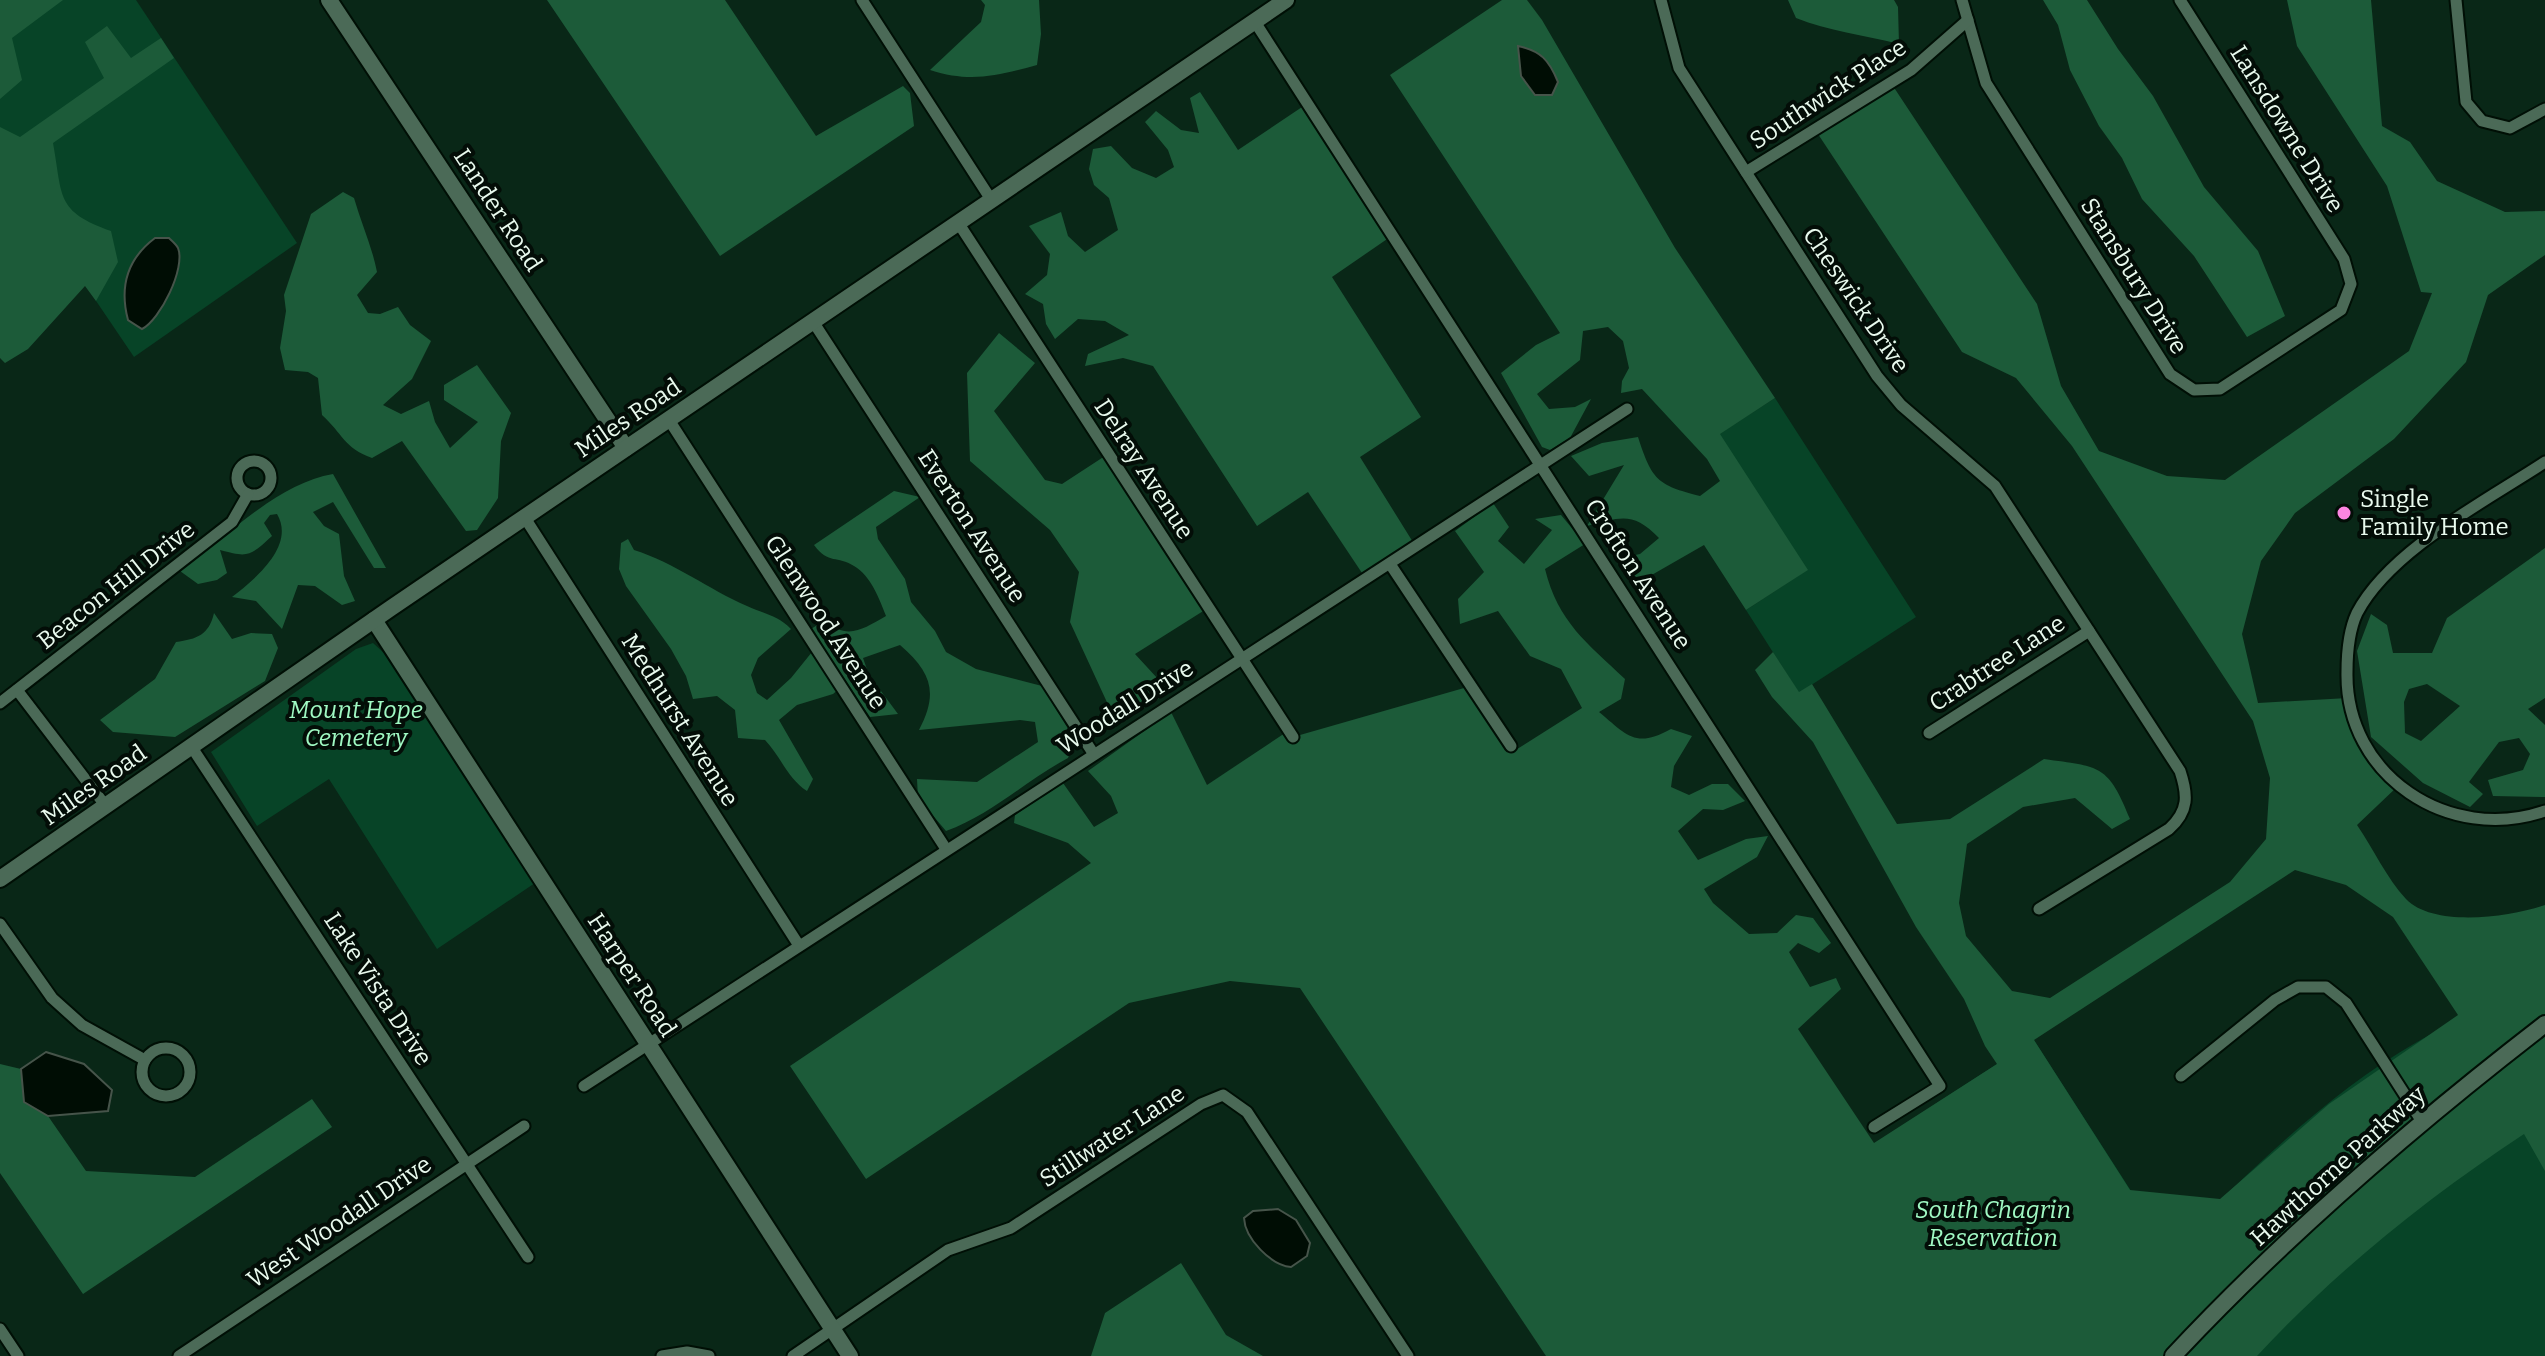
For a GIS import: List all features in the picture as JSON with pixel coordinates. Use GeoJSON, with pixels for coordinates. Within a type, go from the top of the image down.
{"type":"FeatureCollection","features":[{"type":"Feature","properties":{"kind":"street","name":"Lander Road"},"geometry":{"type":"LineString","coordinates":[[329,0],[626,448]]}},
{"type":"Feature","properties":{"kind":"street"},"geometry":{"type":"LineString","coordinates":[[862,0],[992,201]]}},
{"type":"Feature","properties":{"kind":"street","name":"Miles Road"},"geometry":{"type":"LineString","coordinates":[[0,879],[374,620],[1286,0]]}},
{"type":"Feature","properties":{"kind":"street","name":"Cheswick Drive"},"geometry":{"type":"LineString","coordinates":[[1661,0],[1679,68],[1877,376],[1901,405],[1995,486],[2180,771],[2188,795],[2181,818],[2169,829],[2039,909]]}},
{"type":"Feature","properties":{"kind":"street","name":"Stansbury Drive"},"geometry":{"type":"LineString","coordinates":[[1962,0],[1986,83],[2170,374],[2194,390],[2220,389],[2341,310],[2351,284]]}},
{"type":"Feature","properties":{"kind":"street","name":"Lansdowne Drive"},"geometry":{"type":"LineString","coordinates":[[2180,0],[2344,259],[2351,284]]}},
{"type":"Feature","properties":{"kind":"street"},"geometry":{"type":"LineString","coordinates":[[2456,0],[2466,102],[2482,121],[2510,128],[2545,109]]}},
{"type":"Feature","properties":{"kind":"street","name":"Southwick Place"},"geometry":{"type":"LineString","coordinates":[[1746,172],[1911,70],[1968,20]]}},
{"type":"Feature","properties":{"kind":"street","name":"Crofton Avenue"},"geometry":{"type":"LineString","coordinates":[[1255,22],[1940,1086],[1874,1127]]}},
{"type":"Feature","properties":{"kind":"street","name":"Delray Avenue"},"geometry":{"type":"LineString","coordinates":[[959,224],[1293,737]]}},
{"type":"Feature","properties":{"kind":"street","name":"Everton Avenue"},"geometry":{"type":"LineString","coordinates":[[814,323],[1093,753]]}},
{"type":"Feature","properties":{"kind":"street","name":"Woodall Drive"},"geometry":{"type":"LineString","coordinates":[[648,1044],[1627,409]]}},
{"type":"Feature","properties":{"kind":"street","name":"Glenwood Avenue"},"geometry":{"type":"LineString","coordinates":[[669,420],[946,849]]}},
{"type":"Feature","properties":{"kind":"street"},"geometry":{"type":"LineString","coordinates":[[2545,462],[2400,559],[2379,581],[2356,614],[2347,651],[2346,689],[2351,719],[2389,778],[2412,798],[2475,819],[2522,819],[2545,811]]}},
{"type":"Feature","properties":{"kind":"street","name":"Beacon Hill Drive"},"geometry":{"type":"LineString","coordinates":[[0,703],[232,522],[248,494]]}},
{"type":"Feature","properties":{"kind":"street","name":"Medhurst Avenue"},"geometry":{"type":"LineString","coordinates":[[525,518],[798,944]]}},
{"type":"Feature","properties":{"kind":"street"},"geometry":{"type":"LineString","coordinates":[[1390,564],[1511,746]]}},
{"type":"Feature","properties":{"kind":"street","name":"Harper Road"},"geometry":{"type":"LineString","coordinates":[[374,620],[850,1356]]}},
{"type":"Feature","properties":{"kind":"street","name":"Crabtree Lane"},"geometry":{"type":"LineString","coordinates":[[1929,733],[2089,631]]}},
{"type":"Feature","properties":{"kind":"street"},"geometry":{"type":"LineString","coordinates":[[17,690],[105,805]]}},
{"type":"Feature","properties":{"kind":"street","name":"Lake Vista Drive"},"geometry":{"type":"LineString","coordinates":[[191,746],[528,1257]]}},
{"type":"Feature","properties":{"kind":"street"},"geometry":{"type":"LineString","coordinates":[[0,924],[52,998],[82,1025],[145,1060]]}},
{"type":"Feature","properties":{"kind":"street"},"geometry":{"type":"LineString","coordinates":[[2181,1076],[2275,1000],[2298,987],[2326,987],[2346,1003],[2421,1120]]}},
{"type":"Feature","properties":{"kind":"street","name":"Hawthorne Parkway"},"geometry":{"type":"LineString","coordinates":[[2173,1356],[2222,1304],[2421,1120],[2545,1024]]}},
{"type":"Feature","properties":{"kind":"street"},"geometry":{"type":"LineString","coordinates":[[584,1086],[648,1044]]}},
{"type":"Feature","properties":{"kind":"street"},"geometry":{"type":"LineString","coordinates":[[164,1048],[179,1052],[188,1064],[185,1086],[172,1095],[153,1092],[142,1076],[145,1060],[164,1048]]}},
{"type":"Feature","properties":{"kind":"street","name":"Stillwater Lane"},"geometry":{"type":"LineString","coordinates":[[832,1328],[948,1250],[1011,1228],[1201,1104],[1223,1095],[1247,1112],[1408,1356]]}},
{"type":"Feature","properties":{"kind":"street","name":"West Woodall Drive"},"geometry":{"type":"LineString","coordinates":[[179,1356],[524,1126]]}},
{"type":"Feature","properties":{"kind":"street"},"geometry":{"type":"LineString","coordinates":[[793,1356],[832,1328]]}},
{"type":"Feature","properties":{"kind":"street"},"geometry":{"type":"LineString","coordinates":[[0,1329],[18,1356]]}},
{"type":"Feature","properties":{"kind":"street"},"geometry":{"type":"LineString","coordinates":[[662,1356],[687,1352],[709,1356]]}},
{"type":"Feature","properties":{"kind":"green space"},"geometry":{"type":"Polygon","coordinates":[[[0,0],[136,0],[297,243],[134,357],[0,159],[0,0]]]}},
{"type":"Feature","properties":{"kind":"green space"},"geometry":{"type":"Polygon","coordinates":[[[0,0],[63,0],[12,38],[22,80],[0,99],[0,0]]]}},
{"type":"Feature","properties":{"kind":"green space"},"geometry":{"type":"Polygon","coordinates":[[[547,0],[725,0],[816,136],[903,86],[910,93],[914,126],[720,256],[547,0]]]}},
{"type":"Feature","properties":{"kind":"green space"},"geometry":{"type":"Polygon","coordinates":[[[981,0],[1039,0],[1041,34],[1037,65],[971,77],[930,70],[981,22],[985,5],[981,0]]]}},
{"type":"Feature","properties":{"kind":"green space"},"geometry":{"type":"Polygon","coordinates":[[[1502,0],[1527,0],[1542,20],[1675,248],[1775,398],[1720,434],[1808,570],[1746,610],[1704,545],[1636,584],[1626,557],[1640,554],[1659,538],[1642,523],[1626,518],[1587,526],[1624,465],[1589,476],[1571,456],[1602,443],[1638,437],[1652,472],[1665,484],[1686,492],[1700,496],[1720,481],[1707,459],[1642,389],[1621,393],[1622,381],[1629,368],[1623,341],[1608,327],[1583,331],[1580,360],[1537,394],[1549,409],[1575,407],[1591,399],[1570,438],[1550,450],[1542,447],[1501,373],[1536,345],[1560,333],[1390,75],[1502,0]]]}},
{"type":"Feature","properties":{"kind":"green space"},"geometry":{"type":"Polygon","coordinates":[[[1788,0],[1894,0],[1898,7],[1899,44],[1833,30],[1796,18],[1788,0]]]}},
{"type":"Feature","properties":{"kind":"green space"},"geometry":{"type":"Polygon","coordinates":[[[2043,0],[2087,0],[2153,96],[2204,187],[2258,251],[2285,316],[2247,337],[2194,256],[2142,199],[2122,158],[2099,126],[2070,70],[2058,25],[2043,0]]]}},
{"type":"Feature","properties":{"kind":"green space"},"geometry":{"type":"Polygon","coordinates":[[[2287,0],[2371,0],[2382,126],[2410,142],[2437,181],[2505,212],[2545,211],[2545,255],[2488,295],[2466,362],[2394,439],[2295,513],[2261,561],[2242,634],[2258,703],[2348,698],[2351,719],[2398,786],[2357,825],[2406,899],[2419,908],[2453,917],[2493,916],[2545,905],[2545,1171],[2524,1134],[2384,1237],[2319,1294],[2257,1356],[1546,1356],[1300,988],[1230,981],[1129,1003],[866,1179],[790,1066],[1091,863],[1068,843],[1014,823],[1015,815],[1063,783],[1094,827],[1118,813],[1111,796],[1088,771],[1171,712],[1207,785],[1288,731],[1293,737],[1471,686],[1514,751],[1582,708],[1561,669],[1530,656],[1498,611],[1460,624],[1458,599],[1484,572],[1455,531],[1493,503],[1509,527],[1498,541],[1524,564],[1552,530],[1535,519],[1561,515],[1585,544],[1545,569],[1566,618],[1625,679],[1621,699],[1599,712],[1632,737],[1648,738],[1671,729],[1692,736],[1674,766],[1671,787],[1689,795],[1712,784],[1728,784],[1745,801],[1723,810],[1703,809],[1678,831],[1698,860],[1746,839],[1768,836],[1757,857],[1704,889],[1713,903],[1749,934],[1777,933],[1796,915],[1813,918],[1831,943],[1819,953],[1798,943],[1789,952],[1810,987],[1836,978],[1841,989],[1798,1029],[1874,1143],[1997,1064],[1985,1046],[1964,999],[1916,927],[1813,742],[1772,697],[1755,670],[1773,652],[1799,692],[1812,684],[1897,824],[1950,819],[2044,759],[2090,767],[2108,778],[2130,819],[2112,829],[2075,798],[2023,807],[1967,844],[1959,903],[1966,936],[2012,991],[2050,998],[2230,882],[2266,839],[2270,778],[2253,721],[2072,446],[2016,378],[1962,352],[1814,128],[1891,83],[2037,304],[2061,386],[2099,451],[2167,476],[2225,480],[2409,351],[2432,293],[2421,292],[2387,186],[2297,46],[2287,0]],[[2295,870],[2034,1040],[2130,1190],[2220,1199],[2329,1104],[2458,1015],[2393,917],[2346,885],[2295,870]]]}},
{"type":"Feature","properties":{"kind":"green space"},"geometry":{"type":"Polygon","coordinates":[[[107,26],[131,58],[161,38],[174,58],[53,143],[65,200],[80,216],[111,231],[118,262],[96,301],[85,286],[28,349],[5,363],[0,358],[0,127],[20,137],[104,78],[85,42],[107,26]]]}},
{"type":"Feature","properties":{"kind":"green space"},"geometry":{"type":"Polygon","coordinates":[[[1200,92],[1238,150],[1308,103],[1393,235],[1332,277],[1421,417],[1360,457],[1416,547],[1366,579],[1308,492],[1257,526],[1153,366],[1123,358],[1085,366],[1088,354],[1129,335],[1105,321],[1078,319],[1055,339],[1046,324],[1043,304],[1025,294],[1047,275],[1050,254],[1029,226],[1061,212],[1068,236],[1085,252],[1118,230],[1109,198],[1094,185],[1089,169],[1093,149],[1111,146],[1132,168],[1156,178],[1174,167],[1168,150],[1145,122],[1156,111],[1181,130],[1199,133],[1190,98],[1200,92]]]}},
{"type":"Feature","properties":{"kind":"green space"},"geometry":{"type":"Polygon","coordinates":[[[343,192],[354,198],[377,272],[357,295],[368,313],[380,314],[398,307],[410,325],[431,341],[412,379],[383,405],[401,414],[429,401],[435,422],[450,448],[478,422],[444,400],[444,385],[477,365],[511,413],[501,441],[498,498],[477,530],[466,531],[402,441],[372,458],[355,450],[322,415],[318,378],[308,372],[285,370],[280,348],[286,311],[284,295],[311,214],[343,192]]]}},
{"type":"Feature","properties":{"kind":"green space"},"geometry":{"type":"Polygon","coordinates":[[[999,333],[1035,363],[994,411],[1045,480],[1062,484],[1108,454],[1208,608],[1135,654],[1170,692],[1117,724],[1070,622],[1079,572],[1050,530],[970,461],[967,373],[999,333]]]}},
{"type":"Feature","properties":{"kind":"green space"},"geometry":{"type":"Polygon","coordinates":[[[1775,398],[1916,617],[1799,693],[1746,610],[1807,570],[1719,434],[1775,398]]]}},
{"type":"Feature","properties":{"kind":"green space"},"geometry":{"type":"Polygon","coordinates":[[[333,474],[386,568],[374,568],[333,502],[313,512],[324,526],[339,534],[344,576],[355,601],[342,605],[315,586],[298,585],[282,629],[256,601],[232,597],[261,572],[277,550],[281,526],[277,514],[270,515],[264,523],[272,536],[254,551],[237,554],[220,550],[227,573],[217,580],[198,584],[180,571],[272,500],[312,479],[333,474]]]}},
{"type":"Feature","properties":{"kind":"green space"},"geometry":{"type":"Polygon","coordinates":[[[894,491],[920,497],[876,527],[878,539],[905,579],[911,602],[935,631],[946,652],[976,669],[1042,686],[1075,740],[1068,758],[978,816],[946,831],[918,798],[917,779],[977,782],[1038,742],[1035,722],[1020,720],[919,730],[929,704],[929,683],[919,664],[900,645],[863,658],[869,675],[898,714],[870,717],[811,629],[825,620],[841,630],[855,631],[886,616],[874,588],[860,570],[829,558],[814,545],[894,491]]]}},
{"type":"Feature","properties":{"kind":"green space"},"geometry":{"type":"Polygon","coordinates":[[[628,539],[634,550],[775,618],[791,629],[758,658],[751,675],[757,693],[767,700],[791,678],[812,652],[840,688],[833,694],[797,705],[779,720],[813,779],[807,791],[765,740],[738,738],[735,710],[717,696],[693,699],[686,676],[671,649],[626,586],[619,569],[621,543],[628,539]]]}},
{"type":"Feature","properties":{"kind":"green space"},"geometry":{"type":"Polygon","coordinates":[[[2545,548],[2545,698],[2528,709],[2545,725],[2545,797],[2493,796],[2488,780],[2523,770],[2530,754],[2519,738],[2499,742],[2469,782],[2483,794],[2470,807],[2423,783],[2371,737],[2357,651],[2371,614],[2387,625],[2393,653],[2432,653],[2447,618],[2545,548]],[[2427,684],[2409,689],[2404,702],[2405,733],[2421,741],[2460,706],[2427,684]]]}},
{"type":"Feature","properties":{"kind":"green space"},"geometry":{"type":"Polygon","coordinates":[[[214,613],[232,639],[251,633],[272,634],[278,648],[265,681],[175,737],[113,732],[100,720],[155,679],[176,642],[201,635],[214,613]]]}},
{"type":"Feature","properties":{"kind":"green space","name":"Mount Hope Cemetery"},"geometry":{"type":"Polygon","coordinates":[[[373,643],[384,653],[535,883],[437,949],[329,779],[257,826],[211,752],[356,649],[373,643]]]}},
{"type":"Feature","properties":{"kind":"green space","name":"South Chagrin Reservation"},"geometry":{"type":"Polygon","coordinates":[[[2545,985],[2545,1356],[1761,1356],[1698,1258],[2034,1040],[2169,1250],[2287,1138],[2383,1063],[2448,1026],[2545,985]]]}},
{"type":"Feature","properties":{"kind":"green space"},"geometry":{"type":"Polygon","coordinates":[[[0,1064],[21,1069],[24,1102],[48,1116],[86,1171],[195,1177],[312,1099],[332,1127],[83,1294],[0,1173],[0,1064]]]}},
{"type":"Feature","properties":{"kind":"green space"},"geometry":{"type":"Polygon","coordinates":[[[1181,1263],[1226,1335],[1263,1356],[1091,1356],[1105,1313],[1181,1263]]]}},
{"type":"Feature","properties":{"kind":"shaded area"},"geometry":{"type":"Polygon","coordinates":[[[1518,46],[1533,51],[1547,62],[1558,82],[1552,95],[1535,95],[1521,76],[1518,46]]]}},
{"type":"Feature","properties":{"kind":"shaded area"},"geometry":{"type":"Polygon","coordinates":[[[155,238],[169,238],[176,245],[178,268],[163,305],[142,329],[128,320],[125,285],[132,264],[155,238]]]}},
{"type":"Feature","properties":{"kind":"shaded area"},"geometry":{"type":"Polygon","coordinates":[[[46,1052],[84,1064],[112,1090],[108,1111],[48,1116],[24,1102],[21,1069],[46,1052]]]}},
{"type":"Feature","properties":{"kind":"shaded area"},"geometry":{"type":"Polygon","coordinates":[[[1278,1209],[1296,1220],[1310,1243],[1307,1256],[1291,1267],[1275,1261],[1260,1250],[1245,1226],[1244,1218],[1253,1211],[1278,1209]]]}},
{"type":"Feature","properties":{"kind":"place","name":"Single Family Home"},"geometry":{"type":"Point","coordinates":[2344,513]}}]}
